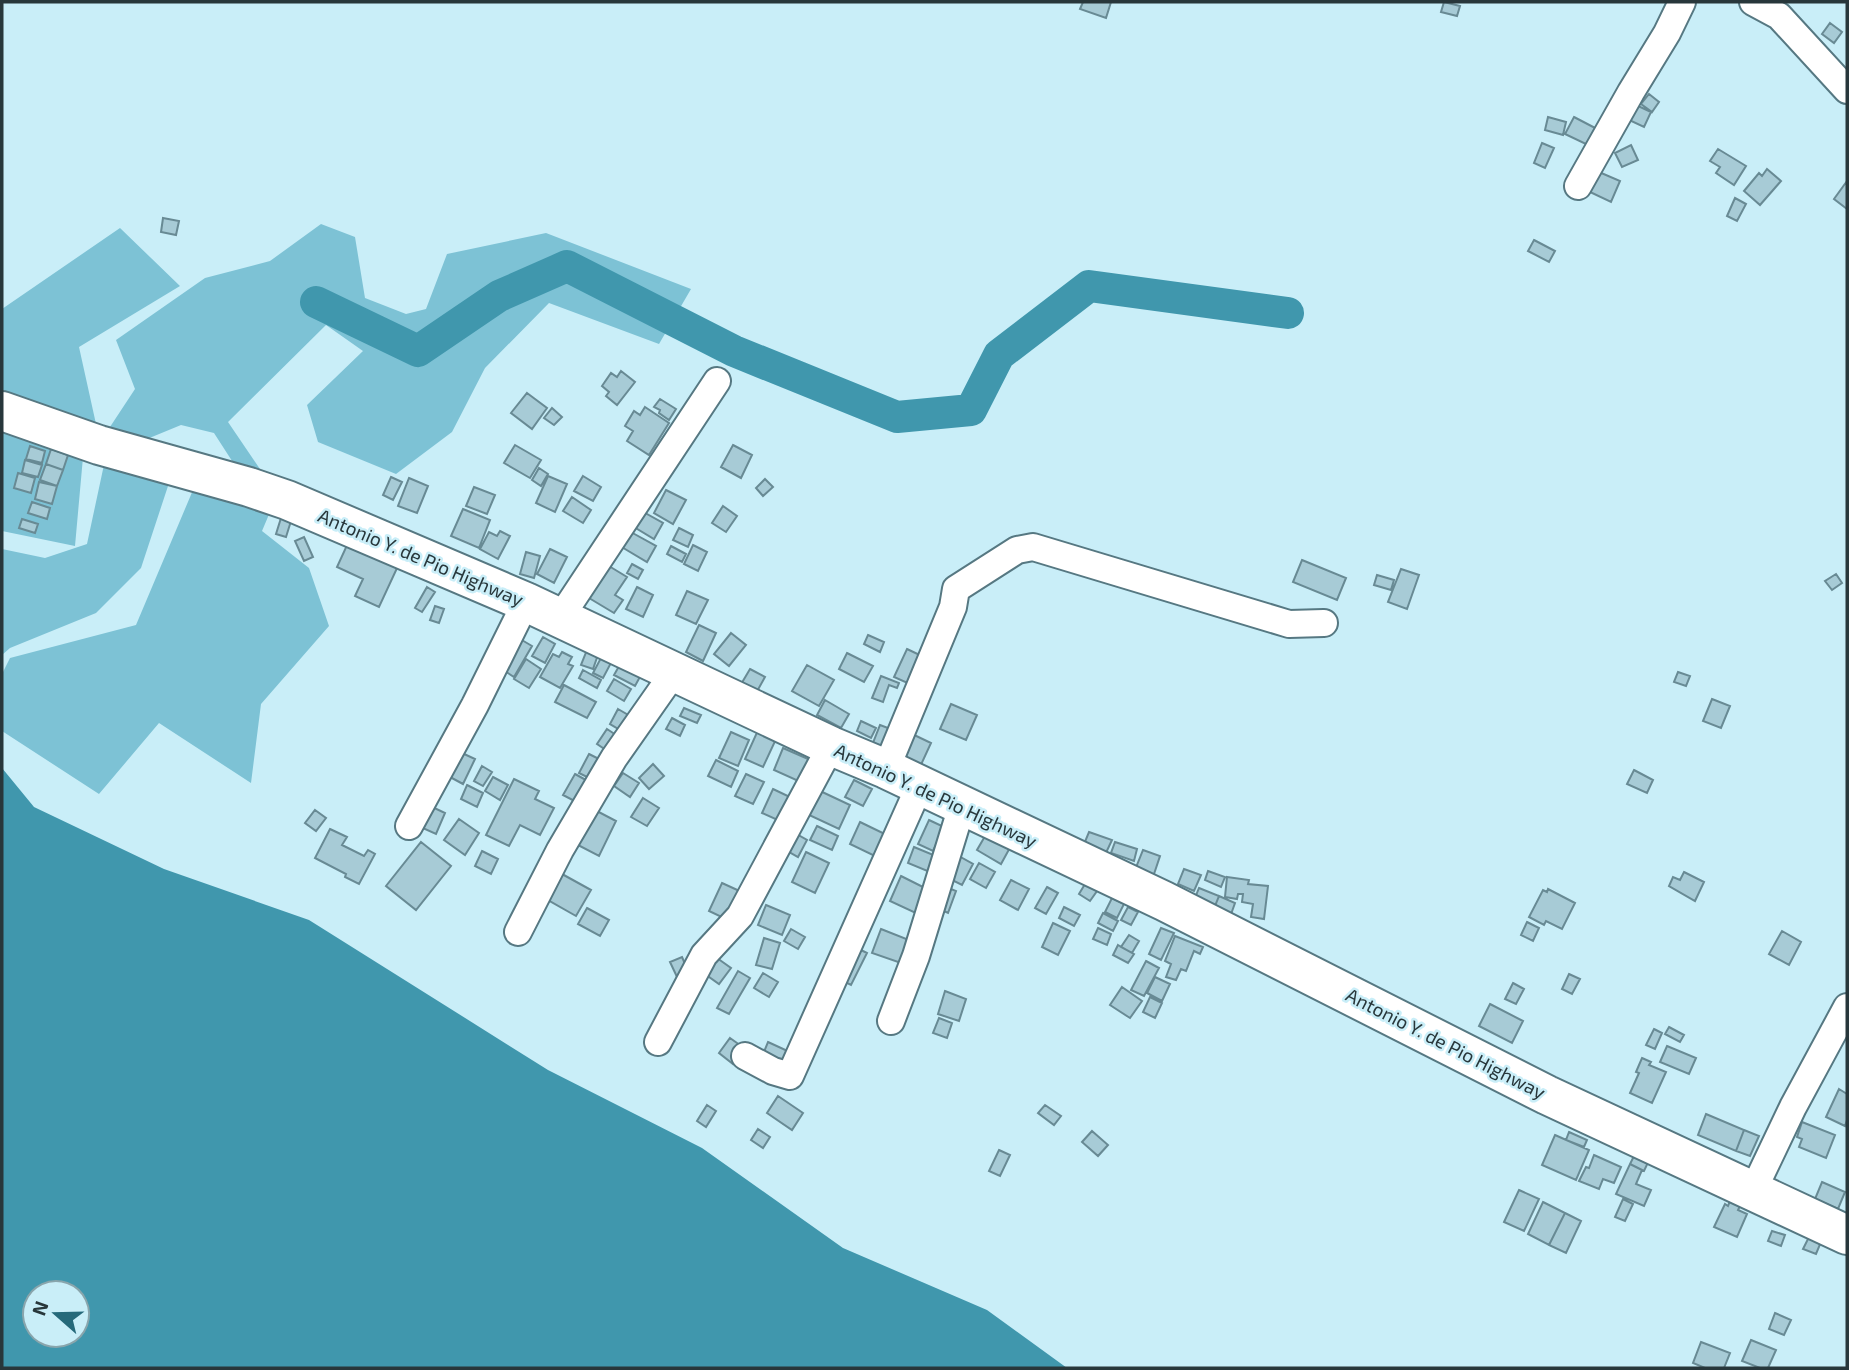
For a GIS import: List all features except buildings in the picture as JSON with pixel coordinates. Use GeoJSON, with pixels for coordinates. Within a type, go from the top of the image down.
{"type":"FeatureCollection","features":[{"type":"Feature","properties":{"kind":"highway","name":"Antonio Y. de Pio Highway"},"geometry":{"type":"LineString","coordinates":[[2,411],[99,445],[287,500],[543,610],[1164,901],[1547,1095],[1752,1193],[1847,1235]]}},
{"type":"Feature","properties":{"kind":"street"},"geometry":{"type":"LineString","coordinates":[[1578,186],[1667,33],[1682,2]]}},
{"type":"Feature","properties":{"kind":"street"},"geometry":{"type":"LineString","coordinates":[[1753,2],[1779,16],[1847,90]]}},
{"type":"Feature","properties":{"kind":"street"},"geometry":{"type":"LineString","coordinates":[[409,825],[475,705],[543,610],[716,381]]}},
{"type":"Feature","properties":{"kind":"street"},"geometry":{"type":"LineString","coordinates":[[745,1056],[790,1076],[903,777],[956,589],[1017,550],[1033,547],[1289,624],[1324,623]]}},
{"type":"Feature","properties":{"kind":"street"},"geometry":{"type":"LineString","coordinates":[[518,932],[560,850],[614,758],[674,671]]}},
{"type":"Feature","properties":{"kind":"street"},"geometry":{"type":"LineString","coordinates":[[658,1042],[704,955],[740,916],[831,746]]}},
{"type":"Feature","properties":{"kind":"street"},"geometry":{"type":"LineString","coordinates":[[891,1021],[916,956],[962,806]]}},
{"type":"Feature","properties":{"kind":"street"},"geometry":{"type":"LineString","coordinates":[[1752,1193],[1793,1107],[1847,1007]]}},
{"type":"Feature","properties":{"kind":"shaded area"},"geometry":{"type":"Polygon","coordinates":[[[321,224],[355,237],[365,298],[406,314],[426,309],[447,254],[546,233],[691,289],[659,344],[549,303],[485,368],[452,432],[396,474],[318,442],[307,405],[363,351],[326,325],[228,422],[264,475],[234,464],[214,433],[181,425],[147,439],[108,430],[135,389],[116,340],[205,278],[270,261],[321,224]]]}},
{"type":"Feature","properties":{"kind":"shaded area"},"geometry":{"type":"Polygon","coordinates":[[[120,228],[180,286],[79,347],[96,424],[2,390],[2,309],[120,228]]]}},
{"type":"Feature","properties":{"kind":"shaded area"},"geometry":{"type":"Polygon","coordinates":[[[2,421],[84,446],[75,546],[2,531],[2,421]]]}},
{"type":"Feature","properties":{"kind":"shaded area"},"geometry":{"type":"Polygon","coordinates":[[[105,460],[169,483],[141,568],[96,613],[10,648],[2,655],[2,549],[45,558],[87,544],[105,460]]]}},
{"type":"Feature","properties":{"kind":"shaded area"},"geometry":{"type":"Polygon","coordinates":[[[193,490],[270,512],[262,531],[309,568],[329,626],[261,704],[251,783],[159,723],[99,794],[2,731],[2,674],[10,658],[136,625],[193,490]]]}},
{"type":"Feature","properties":{"kind":"shaded area"},"geometry":{"type":"Polygon","coordinates":[[[2,768],[34,807],[164,869],[309,920],[548,1070],[702,1148],[843,1248],[987,1310],[1067,1368],[2,1368],[2,768]]]}},
{"type":"Feature","properties":{"kind":"waterway"},"geometry":{"type":"LineString","coordinates":[[316,302],[418,351],[499,296],[567,266],[734,351],[897,417],[971,410],[999,355],[1089,286],[1288,313]]}}]}
